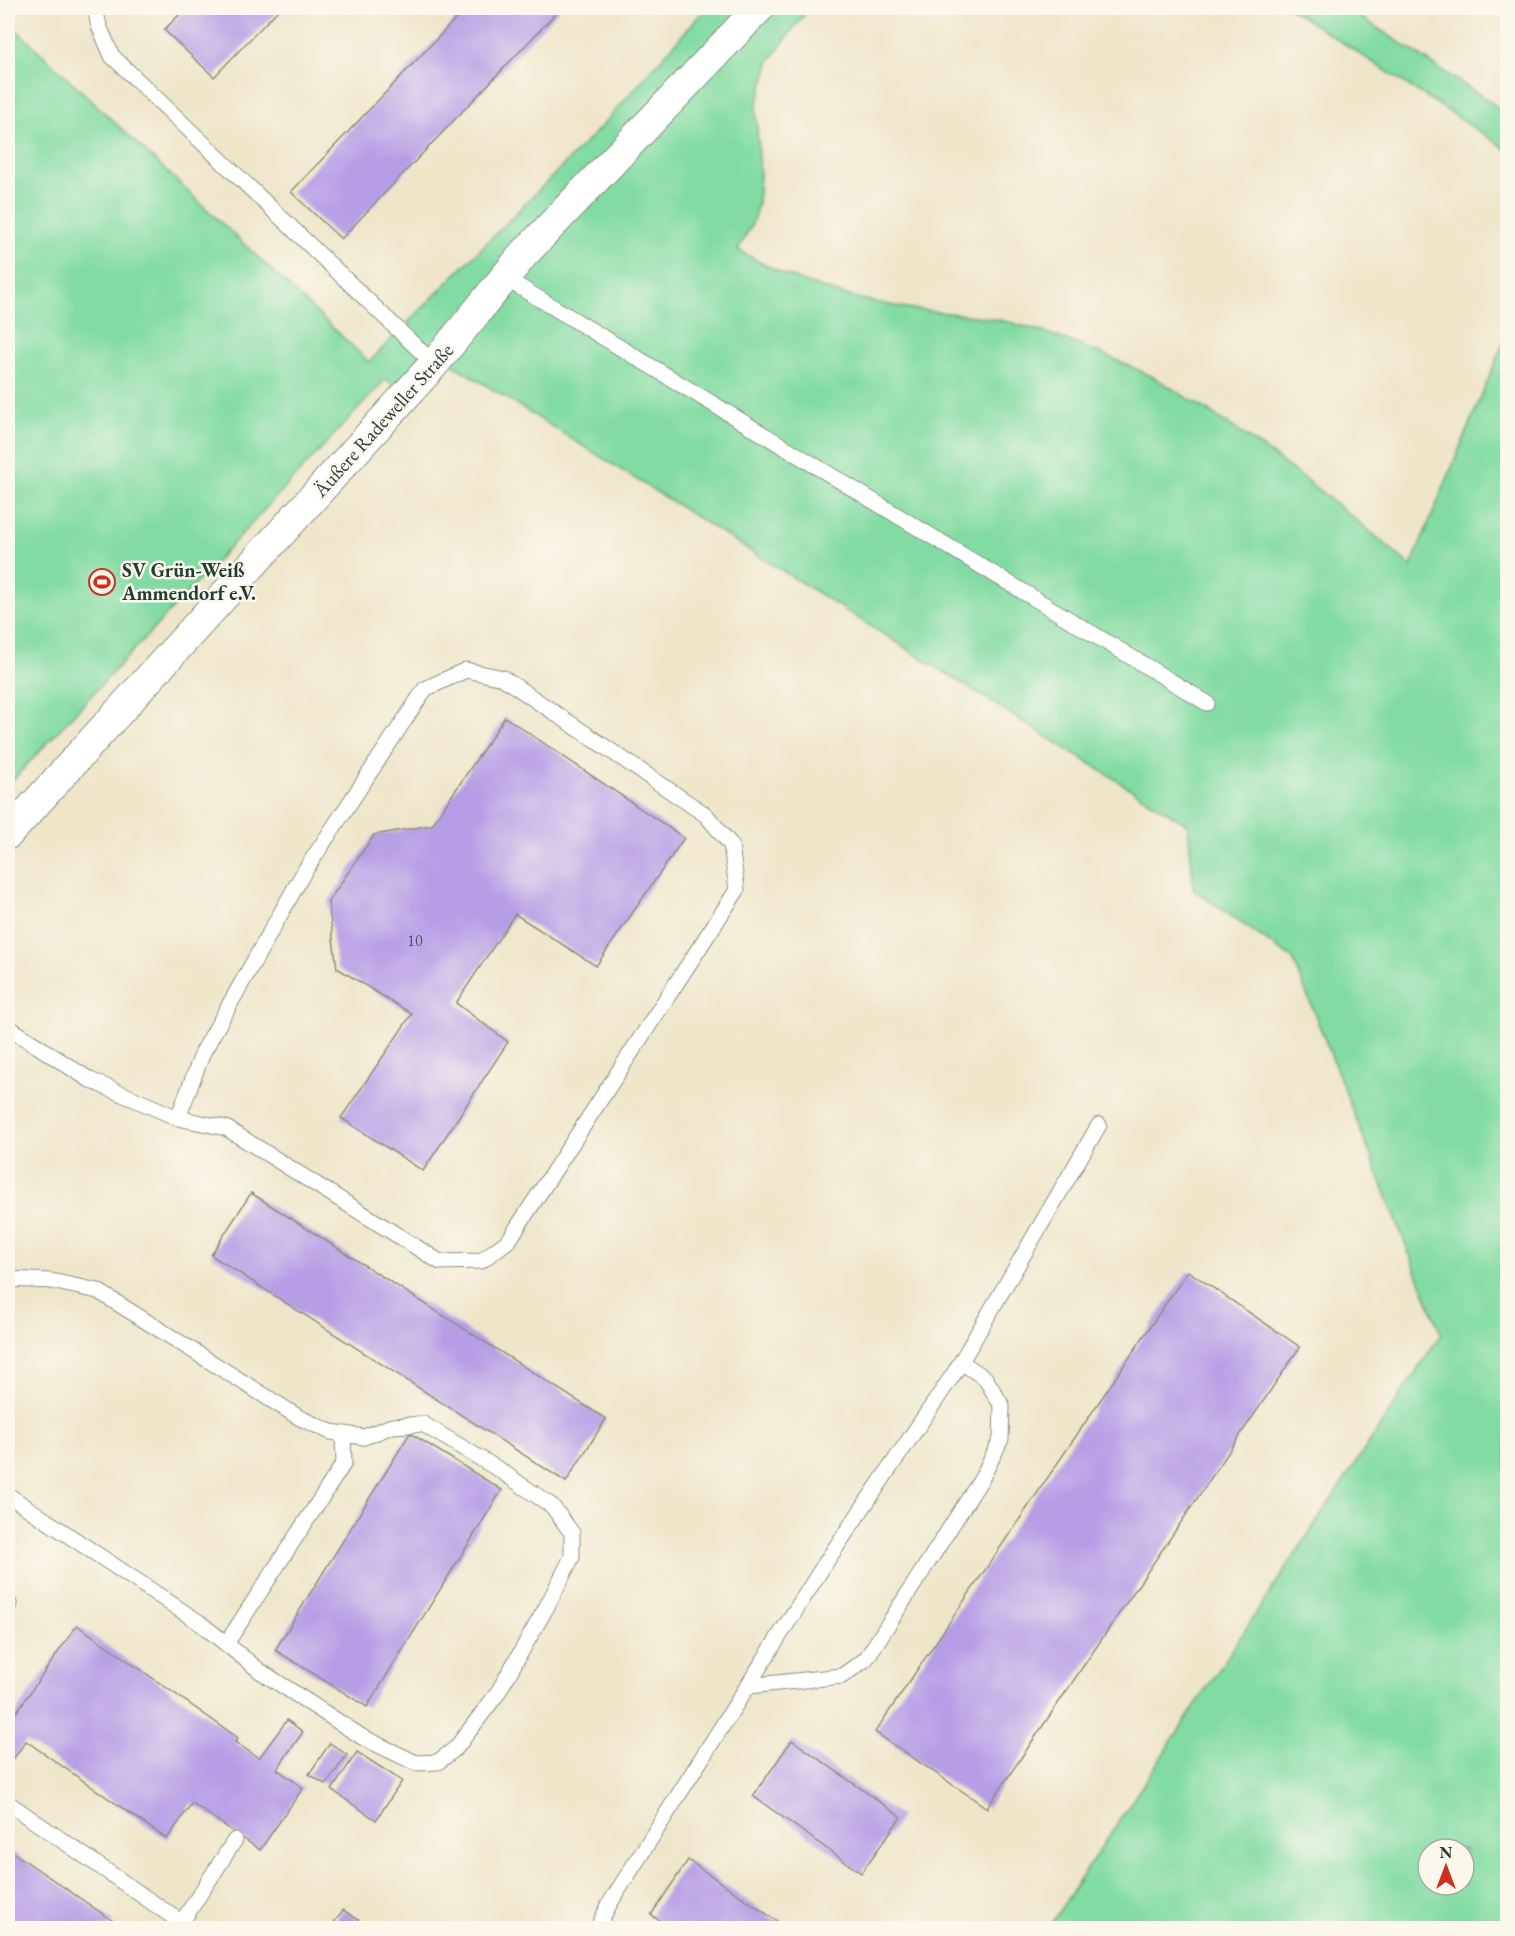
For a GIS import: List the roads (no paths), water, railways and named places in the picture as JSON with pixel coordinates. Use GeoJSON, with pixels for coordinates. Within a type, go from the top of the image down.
{"type":"FeatureCollection","features":[{"type":"Feature","properties":{"kind":"street","name":"Äußere Radeweller Straße"},"geometry":{"type":"LineString","coordinates":[[8,834],[434,364],[524,255],[759,8]]}},
{"type":"Feature","properties":{"kind":"lane"},"geometry":{"type":"LineString","coordinates":[[95,8],[99,26],[112,56],[434,364]]}},
{"type":"Feature","properties":{"kind":"lane"},"geometry":{"type":"LineString","coordinates":[[505,278],[1207,703]]}},
{"type":"Feature","properties":{"kind":"lane"},"geometry":{"type":"LineString","coordinates":[[8,1027],[90,1080],[178,1118],[226,1128],[440,1262],[482,1261],[509,1240],[736,890],[731,845],[706,815],[503,678],[466,670],[426,688],[304,872],[203,1052],[178,1118]]}},
{"type":"Feature","properties":{"kind":"lane"},"geometry":{"type":"LineString","coordinates":[[598,1929],[610,1903],[828,1559],[961,1362],[1099,1125]]}},
{"type":"Feature","properties":{"kind":"lane"},"geometry":{"type":"LineString","coordinates":[[8,1279],[51,1281],[98,1291],[300,1418],[331,1432],[364,1437],[392,1426],[423,1424],[498,1469],[552,1506],[572,1533],[572,1557],[497,1694],[456,1748],[438,1762],[416,1763],[362,1737],[260,1671],[200,1623],[8,1495]]}},
{"type":"Feature","properties":{"kind":"lane"},"geometry":{"type":"LineString","coordinates":[[749,1686],[842,1676],[866,1659],[982,1478],[1001,1439],[1002,1406],[985,1378],[961,1362]]}},
{"type":"Feature","properties":{"kind":"lane"},"geometry":{"type":"LineString","coordinates":[[226,1644],[344,1463],[343,1434]]}},
{"type":"Feature","properties":{"kind":"lane"},"geometry":{"type":"LineString","coordinates":[[8,1803],[180,1926],[235,1840]]}},
{"type":"Feature","properties":{"kind":"place","name":"SV Grün-Weiß Ammendorf e.V."},"geometry":{"type":"Point","coordinates":[102,582]}}]}
